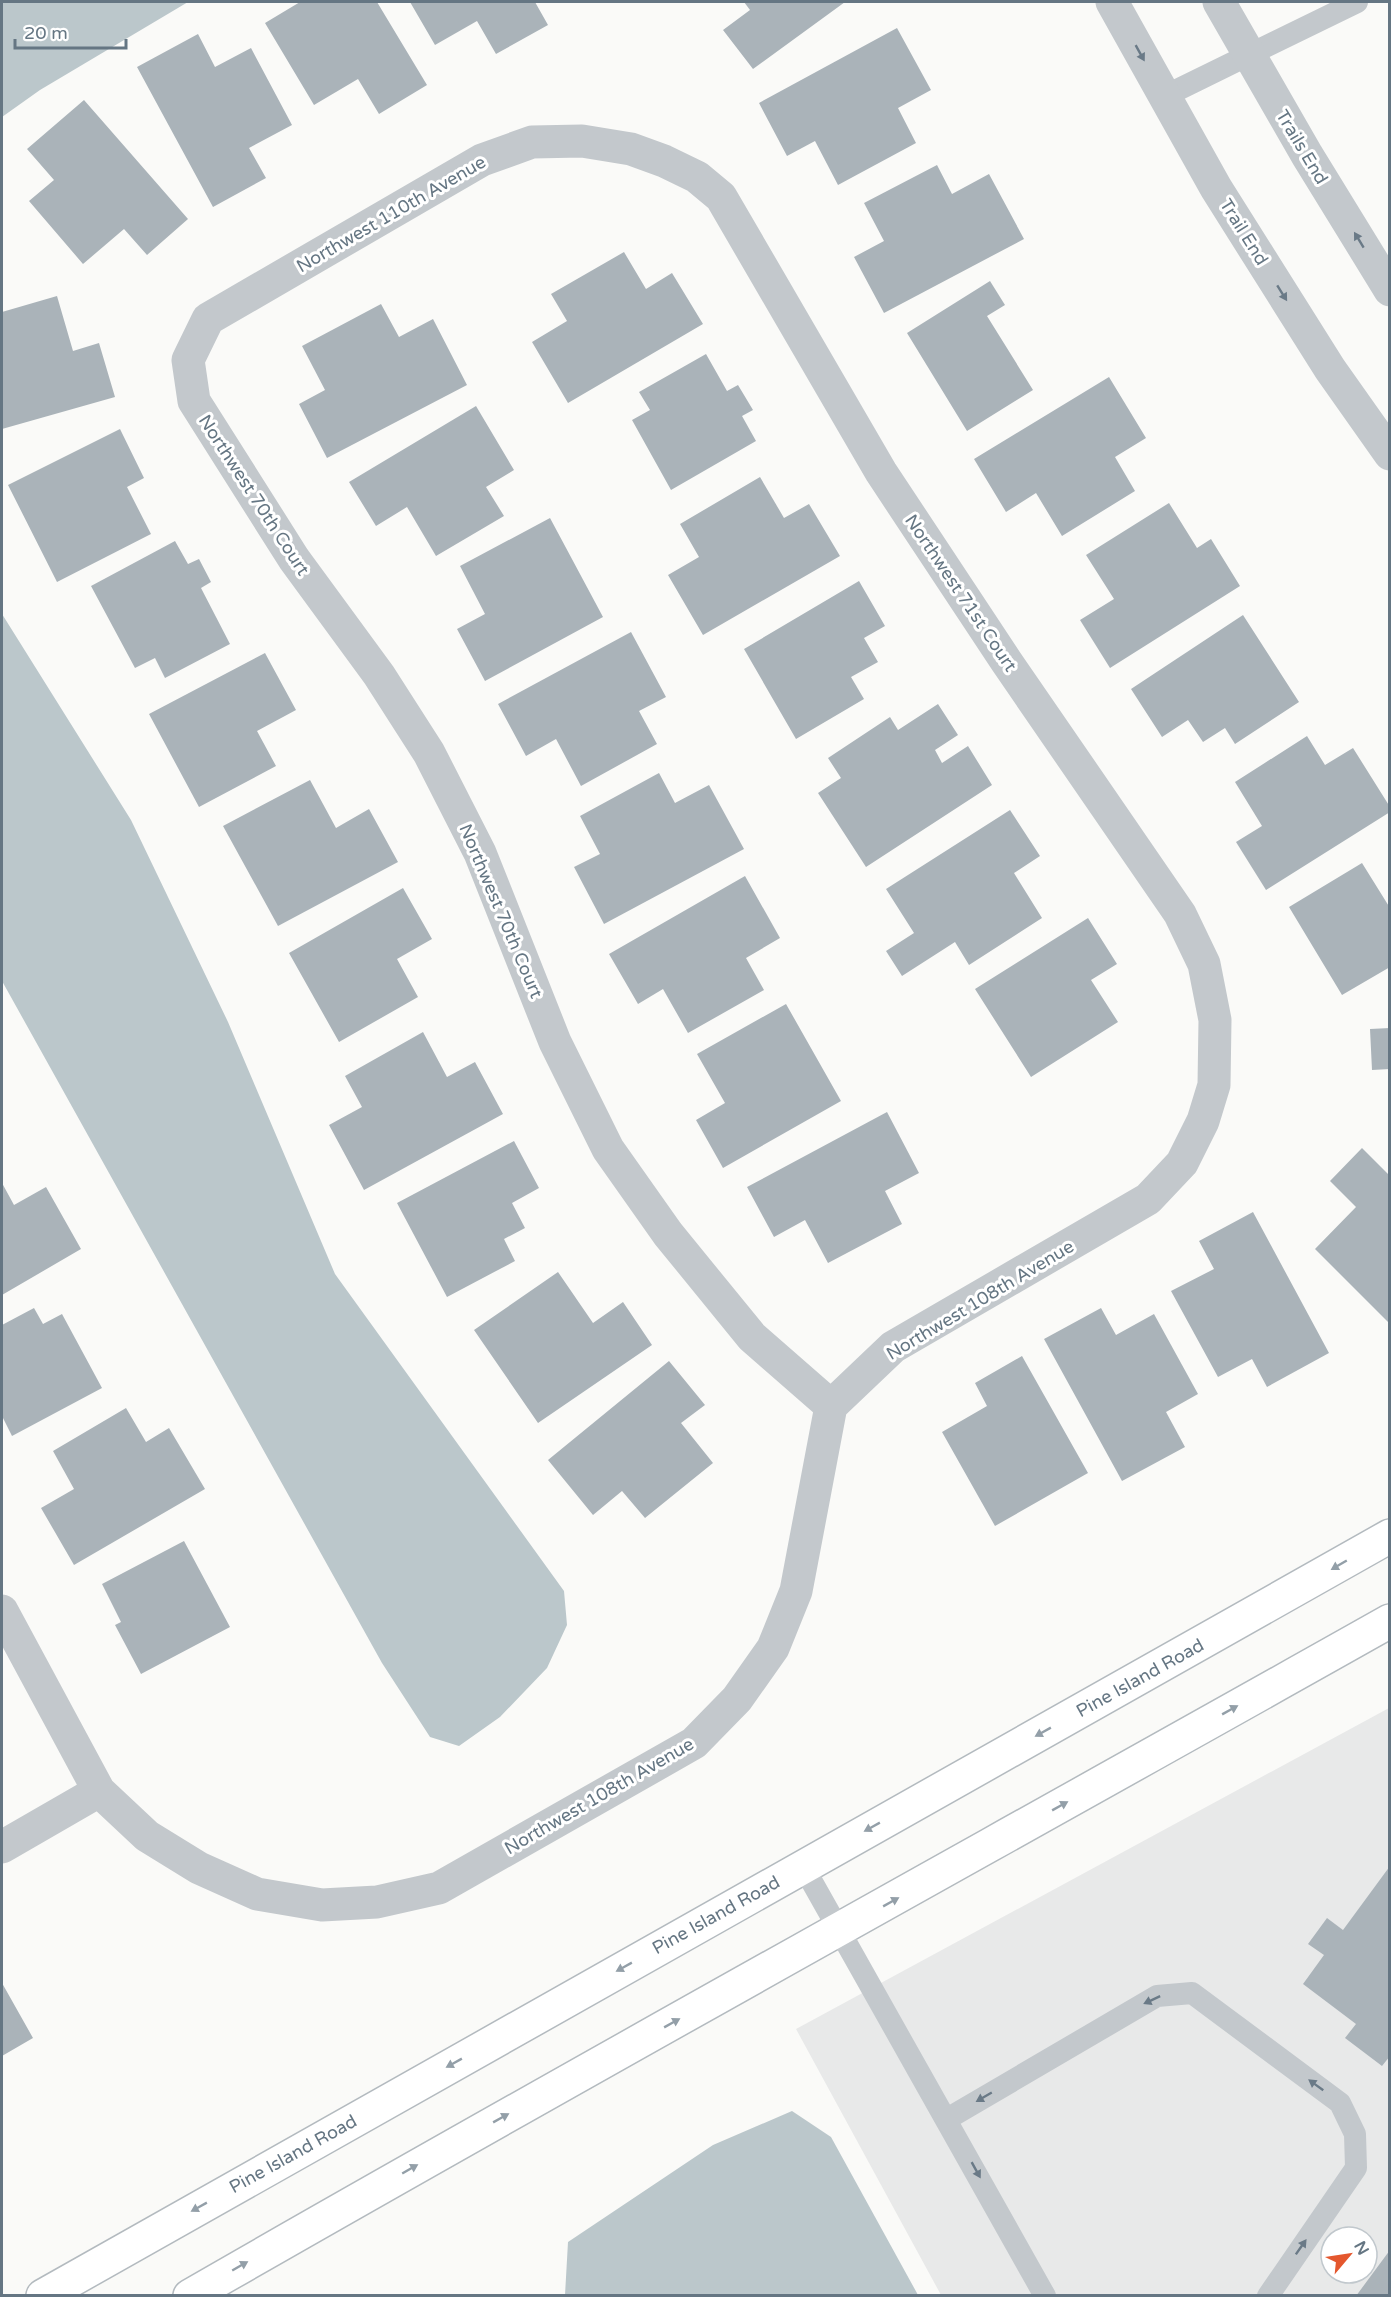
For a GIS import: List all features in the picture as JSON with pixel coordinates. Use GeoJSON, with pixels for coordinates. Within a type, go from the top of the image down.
{"type":"FeatureCollection","features":[{"type":"Feature","properties":{"kind":"main road","name":"Pine Island Road"},"geometry":{"type":"LineString","coordinates":[[43,2295],[1389,1536]]}},
{"type":"Feature","properties":{"kind":"main road"},"geometry":{"type":"LineString","coordinates":[[190,2295],[450,2146],[1389,1621]]}},
{"type":"Feature","properties":{"kind":"street","name":"Trail End"},"geometry":{"type":"LineString","coordinates":[[1112,2],[1216,188],[1330,369],[1389,454]]}},
{"type":"Feature","properties":{"kind":"street","name":"Trails End"},"geometry":{"type":"LineString","coordinates":[[1219,2],[1248,56],[1389,290]]}},
{"type":"Feature","properties":{"kind":"street","name":"Northwest 110th Avenue"},"geometry":{"type":"LineString","coordinates":[[188,360],[208,319],[482,160],[532,142],[582,141],[631,149]]}},
{"type":"Feature","properties":{"kind":"street","name":"Northwest 71st Court"},"geometry":{"type":"LineString","coordinates":[[631,149],[664,161],[697,177],[721,197],[881,472],[1006,660],[1180,914],[1204,964],[1215,1020],[1214,1085]]}},
{"type":"Feature","properties":{"kind":"street","name":"Northwest 70th Court"},"geometry":{"type":"LineString","coordinates":[[188,360],[194,401],[294,559],[379,675],[429,753],[480,853],[555,1042],[608,1149],[669,1234],[752,1337],[831,1406]]}},
{"type":"Feature","properties":{"kind":"street","name":"Northwest 108th Avenue"},"geometry":{"type":"LineString","coordinates":[[2,1611],[99,1791],[147,1836],[199,1868],[257,1894],[322,1905],[377,1902],[440,1888],[694,1743],[737,1699],[773,1648],[796,1591],[831,1406],[893,1347],[1148,1199],[1182,1163],[1203,1121],[1214,1085]]}},
{"type":"Feature","properties":{"kind":"street"},"geometry":{"type":"LineString","coordinates":[[2,1847],[99,1791]]}},
{"type":"Feature","properties":{"kind":"lane"},"geometry":{"type":"LineString","coordinates":[[1165,96],[1357,2]]}},
{"type":"Feature","properties":{"kind":"lane"},"geometry":{"type":"LineString","coordinates":[[803,1866],[1046,2295]]}},
{"type":"Feature","properties":{"kind":"lane"},"geometry":{"type":"LineString","coordinates":[[947,2119],[1157,1996],[1192,1993],[1340,2103],[1355,2134],[1356,2168],[1268,2295]]}},
{"type":"Feature","properties":{"kind":"shaded area"},"geometry":{"type":"Polygon","coordinates":[[[2,2],[188,2],[40,90],[2,117],[2,2]]]}},
{"type":"Feature","properties":{"kind":"shaded area"},"geometry":{"type":"Polygon","coordinates":[[[2,614],[131,820],[228,1022],[335,1274],[564,1591],[567,1625],[547,1668],[500,1717],[459,1746],[430,1737],[382,1663],[2,981],[2,614]]]}},
{"type":"Feature","properties":{"kind":"shaded area"},"geometry":{"type":"Polygon","coordinates":[[[1389,1708],[1389,2295],[941,2295],[796,2029],[1389,1708]]]}},
{"type":"Feature","properties":{"kind":"shaded area"},"geometry":{"type":"Polygon","coordinates":[[[792,2111],[831,2137],[918,2295],[565,2295],[568,2242],[713,2145],[792,2111]]]}},
{"type":"Feature","properties":{"kind":"building"},"geometry":{"type":"Polygon","coordinates":[[[300,2],[377,2],[427,85],[379,114],[358,79],[314,105],[265,23],[300,2]]]}},
{"type":"Feature","properties":{"kind":"building"},"geometry":{"type":"Polygon","coordinates":[[[410,2],[535,2],[548,25],[496,54],[477,21],[435,45],[410,2]]]}},
{"type":"Feature","properties":{"kind":"building"},"geometry":{"type":"Polygon","coordinates":[[[744,2],[845,2],[753,69],[723,30],[750,10],[744,2]]]}},
{"type":"Feature","properties":{"kind":"building"},"geometry":{"type":"Polygon","coordinates":[[[897,28],[931,90],[898,108],[916,143],[838,185],[815,141],[787,156],[759,103],[897,28]]]}},
{"type":"Feature","properties":{"kind":"building"},"geometry":{"type":"Polygon","coordinates":[[[198,34],[215,67],[251,48],[292,125],[249,148],[266,178],[213,207],[137,67],[198,34]]]}},
{"type":"Feature","properties":{"kind":"building"},"geometry":{"type":"Polygon","coordinates":[[[84,100],[188,219],[147,255],[124,229],[83,264],[29,201],[54,180],[27,149],[84,100]]]}},
{"type":"Feature","properties":{"kind":"building"},"geometry":{"type":"Polygon","coordinates":[[[937,165],[952,194],[989,174],[1024,239],[884,313],[854,257],[884,241],[864,203],[937,165]]]}},
{"type":"Feature","properties":{"kind":"building"},"geometry":{"type":"Polygon","coordinates":[[[624,252],[646,289],[672,273],[703,324],[568,403],[532,342],[567,321],[551,294],[624,252]]]}},
{"type":"Feature","properties":{"kind":"building"},"geometry":{"type":"Polygon","coordinates":[[[990,281],[1005,305],[987,316],[1033,390],[967,431],[907,333],[990,281]]]}},
{"type":"Feature","properties":{"kind":"building"},"geometry":{"type":"Polygon","coordinates":[[[57,296],[73,351],[99,343],[115,397],[2,429],[2,312],[57,296]]]}},
{"type":"Feature","properties":{"kind":"building"},"geometry":{"type":"Polygon","coordinates":[[[381,304],[399,337],[433,319],[467,385],[327,458],[299,404],[325,390],[302,346],[381,304]]]}},
{"type":"Feature","properties":{"kind":"building"},"geometry":{"type":"Polygon","coordinates":[[[706,354],[727,391],[738,385],[753,410],[742,416],[756,441],[671,490],[632,420],[650,410],[639,392],[706,354]]]}},
{"type":"Feature","properties":{"kind":"building"},"geometry":{"type":"Polygon","coordinates":[[[1109,377],[1146,438],[1115,457],[1135,491],[1062,536],[1036,493],[1006,512],[974,459],[1109,377]]]}},
{"type":"Feature","properties":{"kind":"building"},"geometry":{"type":"Polygon","coordinates":[[[476,406],[514,470],[486,487],[504,516],[436,556],[407,507],[376,526],[349,482],[476,406]]]}},
{"type":"Feature","properties":{"kind":"building"},"geometry":{"type":"Polygon","coordinates":[[[120,429],[144,478],[127,487],[151,534],[57,582],[8,485],[120,429]]]}},
{"type":"Feature","properties":{"kind":"building"},"geometry":{"type":"Polygon","coordinates":[[[760,477],[784,518],[809,504],[840,556],[703,635],[668,575],[699,557],[680,524],[760,477]]]}},
{"type":"Feature","properties":{"kind":"building"},"geometry":{"type":"Polygon","coordinates":[[[1169,503],[1197,548],[1211,539],[1240,586],[1110,668],[1080,620],[1114,599],[1086,555],[1169,503]]]}},
{"type":"Feature","properties":{"kind":"building"},"geometry":{"type":"Polygon","coordinates":[[[550,518],[603,617],[485,681],[457,629],[485,614],[460,566],[550,518]]]}},
{"type":"Feature","properties":{"kind":"building"},"geometry":{"type":"Polygon","coordinates":[[[175,541],[188,564],[199,559],[211,582],[201,588],[230,644],[165,678],[155,658],[135,668],[91,586],[175,541]]]}},
{"type":"Feature","properties":{"kind":"building"},"geometry":{"type":"Polygon","coordinates":[[[859,581],[885,626],[864,638],[878,662],[851,677],[864,699],[796,739],[744,649],[859,581]]]}},
{"type":"Feature","properties":{"kind":"building"},"geometry":{"type":"Polygon","coordinates":[[[1243,615],[1299,702],[1235,744],[1225,728],[1203,742],[1188,720],[1162,737],[1131,689],[1243,615]]]}},
{"type":"Feature","properties":{"kind":"building"},"geometry":{"type":"Polygon","coordinates":[[[631,632],[666,697],[639,711],[657,744],[581,786],[556,739],[526,756],[498,704],[631,632]]]}},
{"type":"Feature","properties":{"kind":"building"},"geometry":{"type":"Polygon","coordinates":[[[265,653],[296,710],[257,731],[276,766],[199,807],[149,714],[265,653]]]}},
{"type":"Feature","properties":{"kind":"building"},"geometry":{"type":"Polygon","coordinates":[[[938,704],[958,735],[935,750],[942,763],[968,746],[992,785],[866,867],[818,793],[841,778],[828,758],[890,717],[898,730],[938,704]]]}},
{"type":"Feature","properties":{"kind":"building"},"geometry":{"type":"Polygon","coordinates":[[[1307,736],[1325,765],[1353,748],[1390,807],[1390,812],[1266,890],[1236,842],[1262,826],[1235,782],[1307,736]]]}},
{"type":"Feature","properties":{"kind":"building"},"geometry":{"type":"Polygon","coordinates":[[[659,773],[675,803],[709,785],[744,849],[604,924],[574,867],[600,854],[580,816],[659,773]]]}},
{"type":"Feature","properties":{"kind":"building"},"geometry":{"type":"Polygon","coordinates":[[[310,780],[336,828],[369,809],[398,862],[278,926],[223,826],[310,780]]]}},
{"type":"Feature","properties":{"kind":"building"},"geometry":{"type":"Polygon","coordinates":[[[1010,810],[1040,856],[1014,873],[1042,918],[969,965],[955,942],[902,976],[886,951],[914,933],[886,889],[1010,810]]]}},
{"type":"Feature","properties":{"kind":"building"},"geometry":{"type":"Polygon","coordinates":[[[1362,863],[1390,908],[1390,967],[1342,995],[1289,907],[1362,863]]]}},
{"type":"Feature","properties":{"kind":"building"},"geometry":{"type":"Polygon","coordinates":[[[745,876],[780,938],[746,958],[764,990],[688,1033],[663,989],[638,1004],[609,954],[745,876]]]}},
{"type":"Feature","properties":{"kind":"building"},"geometry":{"type":"Polygon","coordinates":[[[403,888],[432,939],[397,959],[418,997],[339,1042],[289,953],[403,888]]]}},
{"type":"Feature","properties":{"kind":"building"},"geometry":{"type":"Polygon","coordinates":[[[1088,918],[1117,964],[1091,980],[1118,1022],[1031,1077],[975,989],[1088,918]]]}},
{"type":"Feature","properties":{"kind":"building"},"geometry":{"type":"Polygon","coordinates":[[[786,1004],[841,1101],[723,1168],[696,1120],[725,1103],[697,1054],[786,1004]]]}},
{"type":"Feature","properties":{"kind":"building"},"geometry":{"type":"Polygon","coordinates":[[[1390,1028],[1390,1069],[1372,1070],[1370,1029],[1390,1028]]]}},
{"type":"Feature","properties":{"kind":"building"},"geometry":{"type":"Polygon","coordinates":[[[423,1032],[447,1077],[475,1062],[503,1114],[364,1190],[329,1125],[362,1107],[345,1076],[423,1032]]]}},
{"type":"Feature","properties":{"kind":"building"},"geometry":{"type":"Polygon","coordinates":[[[887,1112],[919,1173],[885,1191],[902,1224],[828,1263],[805,1220],[774,1237],[747,1187],[887,1112]]]}},
{"type":"Feature","properties":{"kind":"building"},"geometry":{"type":"Polygon","coordinates":[[[514,1141],[539,1188],[512,1203],[525,1228],[504,1239],[515,1261],[447,1297],[397,1203],[514,1141]]]}},
{"type":"Feature","properties":{"kind":"building"},"geometry":{"type":"Polygon","coordinates":[[[1362,1148],[1390,1176],[1390,1320],[1388,1322],[1315,1249],[1356,1207],[1330,1181],[1362,1148]]]}},
{"type":"Feature","properties":{"kind":"building"},"geometry":{"type":"Polygon","coordinates":[[[2,1183],[14,1205],[46,1187],[81,1249],[2,1295],[2,1183]]]}},
{"type":"Feature","properties":{"kind":"building"},"geometry":{"type":"Polygon","coordinates":[[[1253,1212],[1329,1353],[1267,1387],[1252,1359],[1218,1377],[1171,1291],[1214,1269],[1199,1241],[1253,1212]]]}},
{"type":"Feature","properties":{"kind":"building"},"geometry":{"type":"Polygon","coordinates":[[[558,1272],[593,1323],[623,1302],[652,1345],[538,1423],[474,1330],[558,1272]]]}},
{"type":"Feature","properties":{"kind":"building"},"geometry":{"type":"Polygon","coordinates":[[[34,1308],[43,1324],[62,1314],[102,1388],[12,1436],[2,1416],[2,1325],[34,1308]]]}},
{"type":"Feature","properties":{"kind":"building"},"geometry":{"type":"Polygon","coordinates":[[[1101,1308],[1116,1335],[1154,1314],[1198,1394],[1166,1412],[1185,1447],[1122,1481],[1044,1339],[1101,1308]]]}},
{"type":"Feature","properties":{"kind":"building"},"geometry":{"type":"Polygon","coordinates":[[[1022,1356],[1088,1473],[995,1526],[942,1432],[987,1406],[975,1383],[1022,1356]]]}},
{"type":"Feature","properties":{"kind":"building"},"geometry":{"type":"Polygon","coordinates":[[[669,1361],[705,1405],[681,1423],[713,1463],[645,1518],[622,1491],[593,1515],[548,1460],[669,1361]]]}},
{"type":"Feature","properties":{"kind":"building"},"geometry":{"type":"Polygon","coordinates":[[[126,1408],[146,1442],[169,1428],[205,1489],[74,1565],[41,1508],[74,1489],[53,1451],[126,1408]]]}},
{"type":"Feature","properties":{"kind":"building"},"geometry":{"type":"Polygon","coordinates":[[[184,1541],[230,1627],[141,1674],[115,1625],[121,1622],[102,1584],[184,1541]]]}},
{"type":"Feature","properties":{"kind":"building"},"geometry":{"type":"Polygon","coordinates":[[[1390,1866],[1390,2056],[1382,2066],[1345,2038],[1356,2024],[1303,1984],[1324,1955],[1308,1944],[1327,1918],[1343,1930],[1390,1866]]]}},
{"type":"Feature","properties":{"kind":"building"},"geometry":{"type":"Polygon","coordinates":[[[2,1983],[33,2038],[2,2056],[2,1983]]]}},
{"type":"Feature","properties":{"kind":"building"},"geometry":{"type":"Polygon","coordinates":[[[1390,2250],[1390,2296],[1356,2296],[1364,2285],[1379,2285],[1379,2265],[1390,2250]]]}}]}
